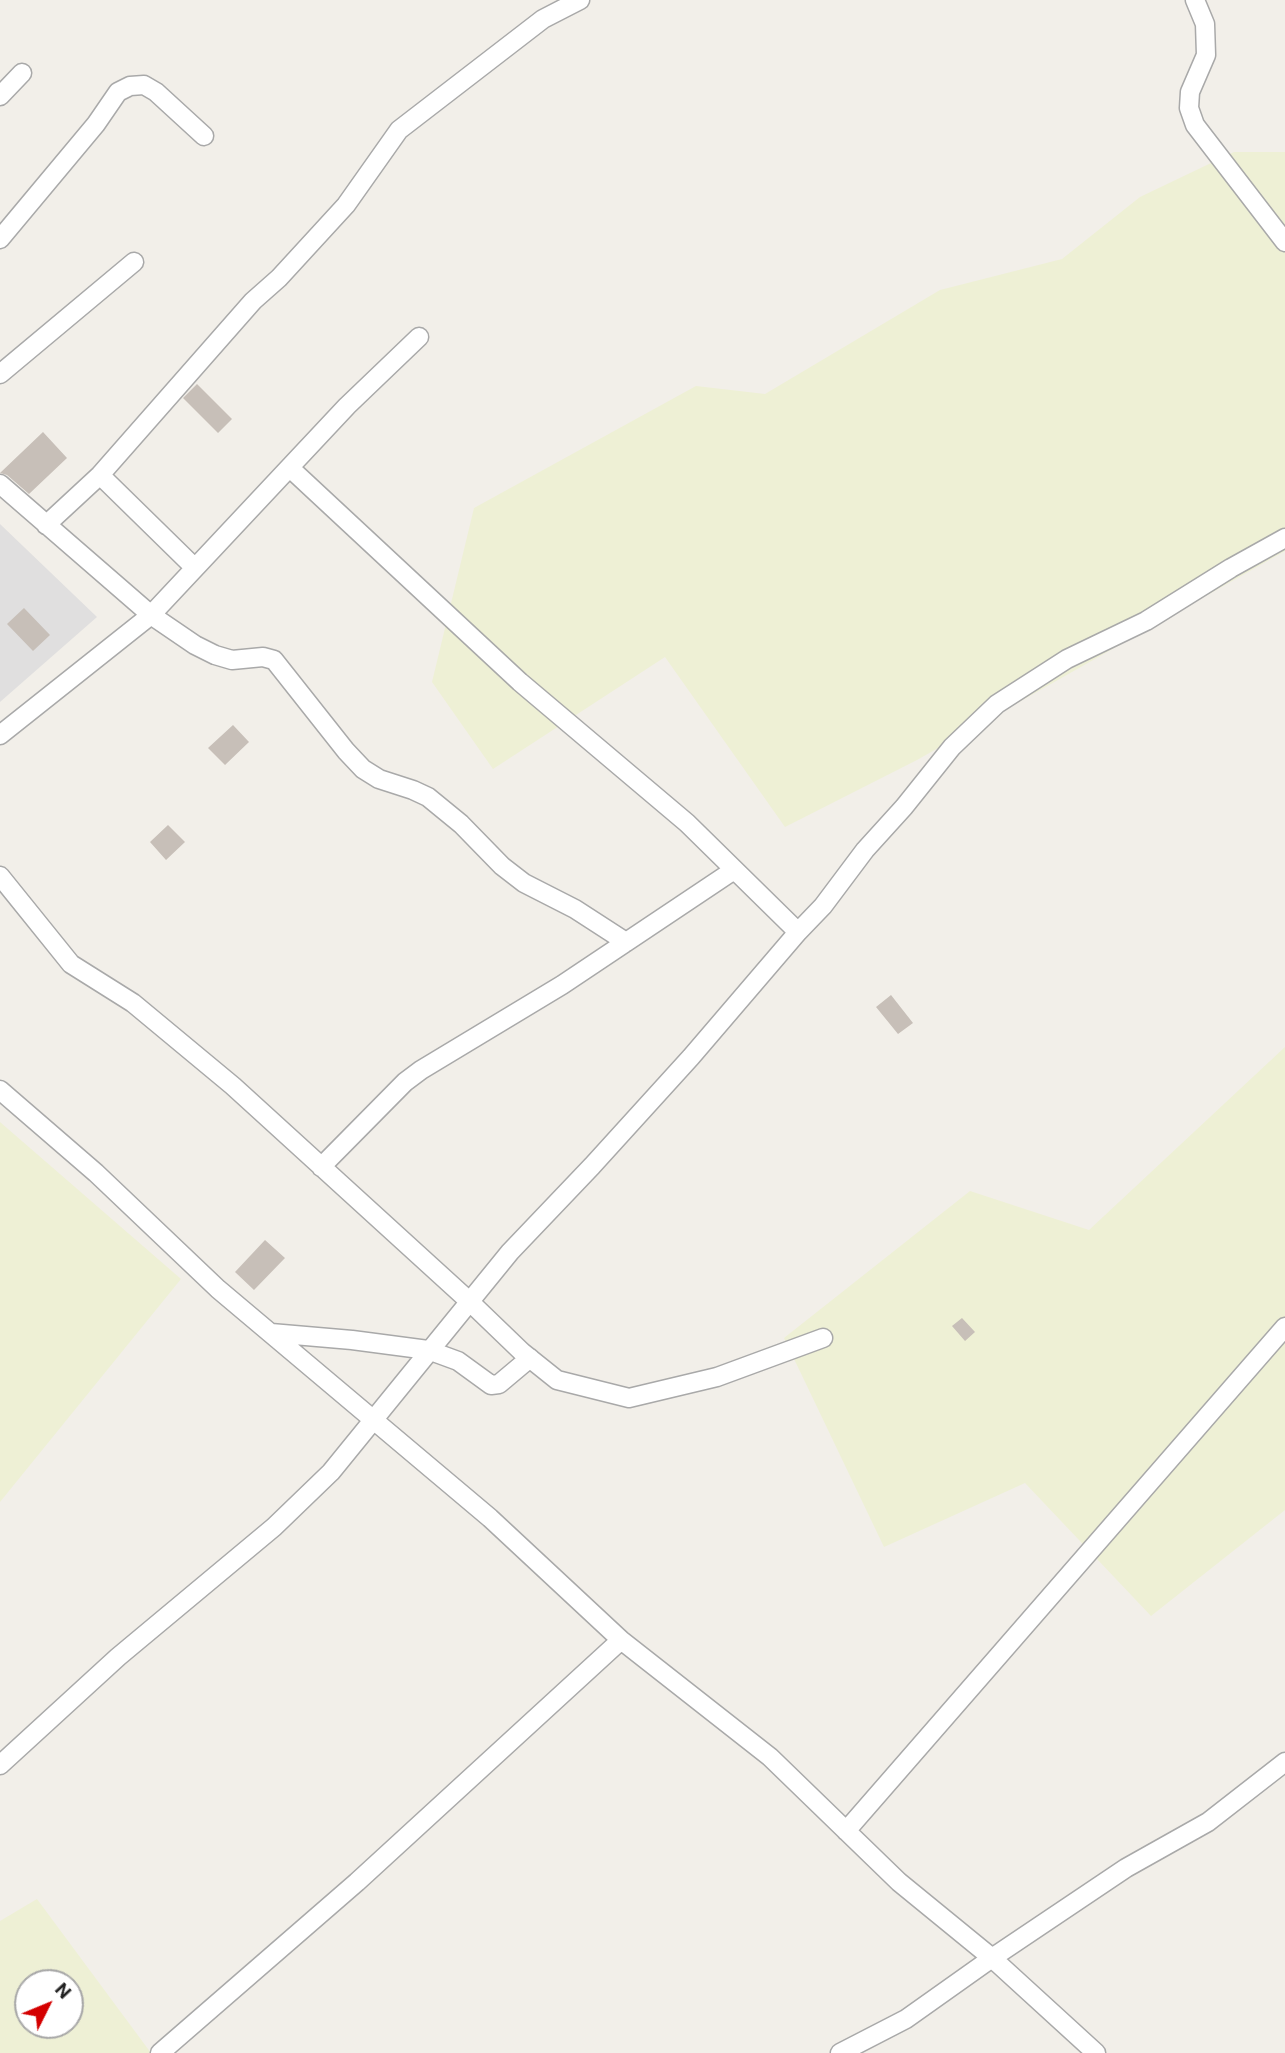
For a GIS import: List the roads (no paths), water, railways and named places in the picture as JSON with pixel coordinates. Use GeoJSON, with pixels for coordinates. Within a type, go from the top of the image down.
{"type":"FeatureCollection","features":[{"type":"Feature","properties":{"kind":"street"},"geometry":{"type":"LineString","coordinates":[[46,525],[100,475],[253,302],[279,278],[346,205],[399,130],[543,19],[580,0]]}},
{"type":"Feature","properties":{"kind":"street"},"geometry":{"type":"LineString","coordinates":[[1195,0],[1205,24],[1206,55],[1190,92],[1189,108],[1195,125],[1285,242]]}},
{"type":"Feature","properties":{"kind":"street"},"geometry":{"type":"LineString","coordinates":[[0,96],[22,73]]}},
{"type":"Feature","properties":{"kind":"street"},"geometry":{"type":"LineString","coordinates":[[0,239],[96,124],[118,92],[130,86],[144,85],[156,92],[204,136]]}},
{"type":"Feature","properties":{"kind":"street"},"geometry":{"type":"LineString","coordinates":[[0,374],[134,262]]}},
{"type":"Feature","properties":{"kind":"street"},"geometry":{"type":"LineString","coordinates":[[0,735],[151,615],[347,406],[419,337]]}},
{"type":"Feature","properties":{"kind":"street"},"geometry":{"type":"LineString","coordinates":[[290,468],[520,682],[687,823],[798,932]]}},
{"type":"Feature","properties":{"kind":"street"},"geometry":{"type":"LineString","coordinates":[[100,475],[195,568]]}},
{"type":"Feature","properties":{"kind":"street"},"geometry":{"type":"LineString","coordinates":[[0,484],[151,615],[195,645],[232,660],[263,657],[274,660],[363,769],[379,779],[428,797],[524,883],[575,909],[626,942]]}},
{"type":"Feature","properties":{"kind":"street"},"geometry":{"type":"LineString","coordinates":[[0,1765],[118,1657],[274,1527],[331,1472],[510,1252],[691,1057],[823,906],[865,850],[952,747],[997,704],[1067,659],[1146,621],[1285,538]]}},
{"type":"Feature","properties":{"kind":"street"},"geometry":{"type":"LineString","coordinates":[[321,1167],[421,1070],[562,985],[734,870]]}},
{"type":"Feature","properties":{"kind":"street"},"geometry":{"type":"LineString","coordinates":[[0,876],[71,964],[133,1003],[233,1086],[557,1380],[629,1398],[717,1377],[823,1338]]}},
{"type":"Feature","properties":{"kind":"street"},"geometry":{"type":"LineString","coordinates":[[0,1090],[96,1173],[218,1289],[490,1518],[621,1640],[770,1757],[899,1882],[992,1958],[1096,2053]]}},
{"type":"Feature","properties":{"kind":"street"},"geometry":{"type":"LineString","coordinates":[[846,1830],[1285,1328]]}},
{"type":"Feature","properties":{"kind":"street"},"geometry":{"type":"LineString","coordinates":[[271,1333],[428,1350],[458,1362],[491,1385],[499,1384],[530,1358]]}},
{"type":"Feature","properties":{"kind":"street"},"geometry":{"type":"LineString","coordinates":[[160,2053],[357,1882],[621,1640]]}},
{"type":"Feature","properties":{"kind":"street"},"geometry":{"type":"LineString","coordinates":[[841,2053],[906,2019],[1126,1868],[1209,1822],[1285,1762]]}}]}
